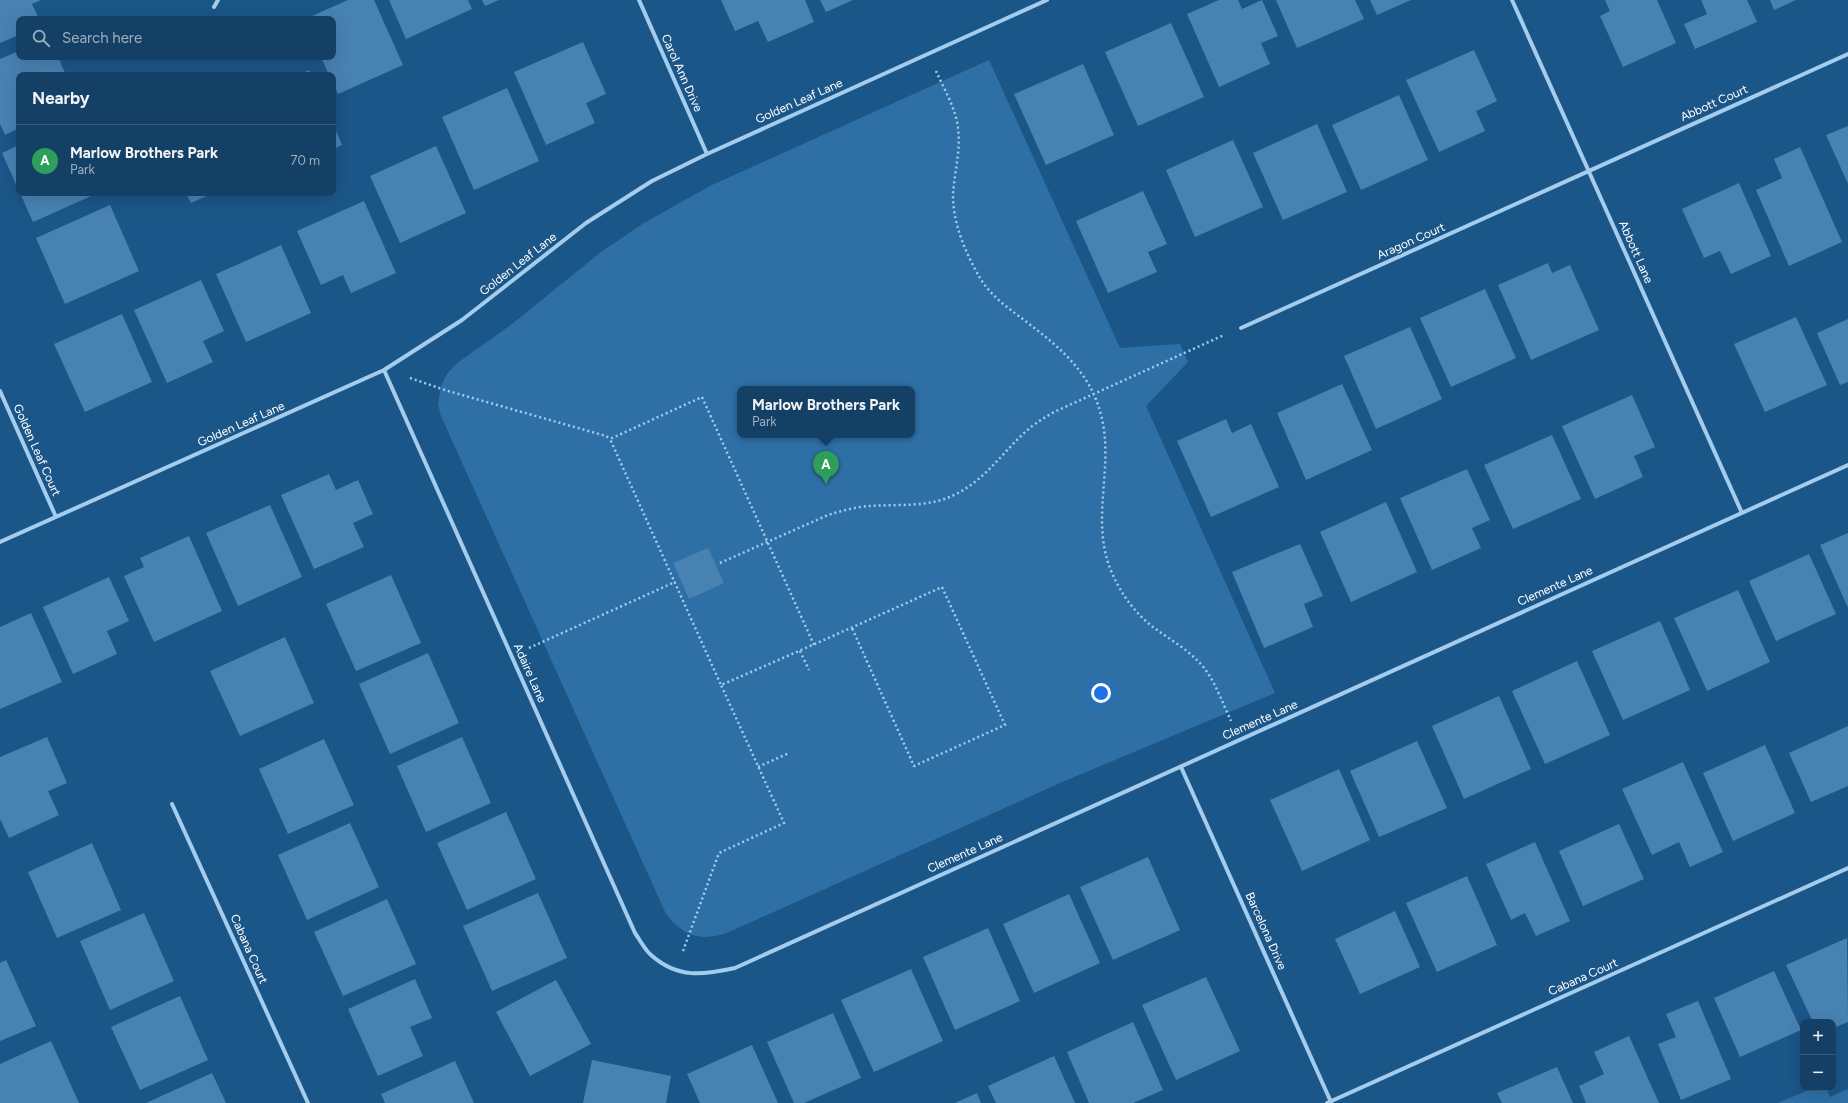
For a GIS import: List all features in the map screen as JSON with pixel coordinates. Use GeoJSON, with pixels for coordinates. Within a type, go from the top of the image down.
{"type":"FeatureCollection","features":[{"type":"Feature","properties":{"kind":"street"},"geometry":{"type":"LineString","coordinates":[[214,7],[218,0]]}},
{"type":"Feature","properties":{"kind":"street","name":"Carol Ann Drive"},"geometry":{"type":"LineString","coordinates":[[638,0],[707,154]]}},
{"type":"Feature","properties":{"kind":"street","name":"Golden Leaf Lane"},"geometry":{"type":"LineString","coordinates":[[0,542],[384,370],[462,320],[586,223],[652,181],[707,154],[1047,0]]}},
{"type":"Feature","properties":{"kind":"street","name":"Abbott Lane"},"geometry":{"type":"LineString","coordinates":[[1512,0],[1742,512]]}},
{"type":"Feature","properties":{"kind":"street","name":"Abbott Court"},"geometry":{"type":"LineString","coordinates":[[1589,171],[1848,54]]}},
{"type":"Feature","properties":{"kind":"street","name":"Aragon Court"},"geometry":{"type":"LineString","coordinates":[[1241,328],[1589,171]]}},
{"type":"Feature","properties":{"kind":"street","name":"Adaire Lane"},"geometry":{"type":"LineString","coordinates":[[384,370],[634,933],[650,955],[676,970]]}},
{"type":"Feature","properties":{"kind":"street","name":"Golden Leaf Court"},"geometry":{"type":"LineString","coordinates":[[0,391],[56,517]]}},
{"type":"Feature","properties":{"kind":"street","name":"Clemente Lane"},"geometry":{"type":"LineString","coordinates":[[676,970],[692,974],[710,974],[735,968],[1848,465]]}},
{"type":"Feature","properties":{"kind":"street","name":"Barcelona Drive"},"geometry":{"type":"LineString","coordinates":[[1180,767],[1332,1102]]}},
{"type":"Feature","properties":{"kind":"street","name":"Cabana Court"},"geometry":{"type":"LineString","coordinates":[[172,804],[308,1103]]}},
{"type":"Feature","properties":{"kind":"street","name":"Cabana Court"},"geometry":{"type":"LineString","coordinates":[[1326,1103],[1332,1102],[1848,868]]}},
{"type":"Feature","properties":{"kind":"path"},"geometry":{"type":"LineString","coordinates":[[929,54],[958,126],[960,145],[953,195],[954,212],[968,255],[981,279],[995,296],[1057,345],[1082,374],[1094,394],[1101,415],[1105,440],[1101,503],[1103,539],[1112,572],[1122,593],[1135,610],[1151,625],[1200,662],[1220,697],[1239,740]]}},
{"type":"Feature","properties":{"kind":"path"},"geometry":{"type":"LineString","coordinates":[[720,563],[828,515],[868,506],[910,505],[934,502],[955,494],[989,471],[1022,435],[1038,422],[1054,412],[1241,328]]}},
{"type":"Feature","properties":{"kind":"path"},"geometry":{"type":"LineString","coordinates":[[384,370],[448,391],[598,434],[610,439],[784,823],[718,853],[676,970]]}},
{"type":"Feature","properties":{"kind":"path"},"geometry":{"type":"LineString","coordinates":[[610,439],[702,397],[814,645]]}},
{"type":"Feature","properties":{"kind":"path"},"geometry":{"type":"LineString","coordinates":[[511,656],[675,582]]}},
{"type":"Feature","properties":{"kind":"path"},"geometry":{"type":"LineString","coordinates":[[721,686],[942,587],[1005,725],[914,766],[852,628]]}},
{"type":"Feature","properties":{"kind":"path"},"geometry":{"type":"LineString","coordinates":[[800,651],[809,670]]}},
{"type":"Feature","properties":{"kind":"path"},"geometry":{"type":"LineString","coordinates":[[758,767],[789,753]]}},
{"type":"Feature","properties":{"kind":"shaded area"},"geometry":{"type":"Polygon","coordinates":[[[989,60],[1120,348],[1180,344],[1188,362],[1146,406],[1275,693],[1060,783],[729,932],[710,937],[702,937],[686,932],[680,928],[666,914],[441,416],[438,404],[441,386],[447,374],[456,364],[512,324],[601,252],[644,223],[710,186],[989,60]]]}},
{"type":"Feature","properties":{"kind":"shaded area"},"geometry":{"type":"Polygon","coordinates":[[[1848,1089],[1848,1103],[1778,1103],[1806,1091],[1827,1091],[1830,1097],[1848,1089]]]}},
{"type":"Feature","properties":{"kind":"building"},"geometry":{"type":"Polygon","coordinates":[[[0,0],[41,0],[32,4],[38,16],[16,16],[16,36],[0,43],[0,0]]]}},
{"type":"Feature","properties":{"kind":"building"},"geometry":{"type":"Polygon","coordinates":[[[348,0],[374,0],[403,65],[338,94],[336,90],[336,72],[328,72],[322,60],[336,60],[336,16],[312,16],[348,0]]]}},
{"type":"Feature","properties":{"kind":"building"},"geometry":{"type":"Polygon","coordinates":[[[389,0],[468,0],[472,9],[406,39],[389,0]]]}},
{"type":"Feature","properties":{"kind":"building"},"geometry":{"type":"Polygon","coordinates":[[[482,0],[499,0],[485,6],[482,0]]]}},
{"type":"Feature","properties":{"kind":"building"},"geometry":{"type":"Polygon","coordinates":[[[721,0],[805,0],[814,22],[768,42],[758,21],[735,31],[721,0]]]}},
{"type":"Feature","properties":{"kind":"building"},"geometry":{"type":"Polygon","coordinates":[[[820,0],[853,0],[826,12],[820,0]]]}},
{"type":"Feature","properties":{"kind":"building"},"geometry":{"type":"Polygon","coordinates":[[[1219,0],[1238,0],[1242,9],[1262,0],[1278,36],[1261,43],[1270,64],[1219,87],[1187,14],[1219,0]]]}},
{"type":"Feature","properties":{"kind":"building"},"geometry":{"type":"Polygon","coordinates":[[[1276,0],[1355,0],[1364,19],[1297,48],[1276,0]]]}},
{"type":"Feature","properties":{"kind":"building"},"geometry":{"type":"Polygon","coordinates":[[[1370,0],[1411,0],[1377,15],[1370,0]]]}},
{"type":"Feature","properties":{"kind":"building"},"geometry":{"type":"Polygon","coordinates":[[[1605,0],[1657,0],[1676,43],[1623,67],[1600,16],[1610,11],[1605,0]]]}},
{"type":"Feature","properties":{"kind":"building"},"geometry":{"type":"Polygon","coordinates":[[[1701,0],[1747,0],[1757,22],[1695,49],[1684,24],[1707,14],[1701,0]]]}},
{"type":"Feature","properties":{"kind":"building"},"geometry":{"type":"Polygon","coordinates":[[[1770,0],[1796,0],[1774,10],[1770,0]]]}},
{"type":"Feature","properties":{"kind":"building"},"geometry":{"type":"Polygon","coordinates":[[[1171,23],[1204,97],[1138,126],[1105,52],[1171,23]]]}},
{"type":"Feature","properties":{"kind":"building"},"geometry":{"type":"Polygon","coordinates":[[[583,42],[606,94],[586,103],[595,123],[546,145],[514,72],[583,42]]]}},
{"type":"Feature","properties":{"kind":"building"},"geometry":{"type":"Polygon","coordinates":[[[1474,50],[1497,101],[1476,111],[1485,131],[1439,152],[1406,80],[1474,50]]]}},
{"type":"Feature","properties":{"kind":"building"},"geometry":{"type":"Polygon","coordinates":[[[16,52],[16,60],[59,60],[65,72],[16,72],[16,130],[5,135],[0,124],[0,59],[16,52]]]}},
{"type":"Feature","properties":{"kind":"building"},"geometry":{"type":"Polygon","coordinates":[[[1083,64],[1114,135],[1046,165],[1014,94],[1083,64]]]}},
{"type":"Feature","properties":{"kind":"building"},"geometry":{"type":"Polygon","coordinates":[[[507,88],[539,161],[474,190],[442,117],[507,88]]]}},
{"type":"Feature","properties":{"kind":"building"},"geometry":{"type":"Polygon","coordinates":[[[1399,95],[1428,160],[1361,190],[1332,125],[1399,95]]]}},
{"type":"Feature","properties":{"kind":"building"},"geometry":{"type":"Polygon","coordinates":[[[1317,124],[1347,192],[1283,220],[1253,153],[1317,124]]]}},
{"type":"Feature","properties":{"kind":"building"},"geometry":{"type":"Polygon","coordinates":[[[1848,126],[1848,184],[1826,135],[1848,126]]]}},
{"type":"Feature","properties":{"kind":"building"},"geometry":{"type":"Polygon","coordinates":[[[336,131],[342,145],[336,148],[336,131]]]}},
{"type":"Feature","properties":{"kind":"building"},"geometry":{"type":"Polygon","coordinates":[[[1233,140],[1263,207],[1195,237],[1166,170],[1233,140]]]}},
{"type":"Feature","properties":{"kind":"building"},"geometry":{"type":"Polygon","coordinates":[[[16,146],[16,184],[2,153],[16,146]]]}},
{"type":"Feature","properties":{"kind":"building"},"geometry":{"type":"Polygon","coordinates":[[[436,146],[466,213],[400,243],[370,176],[436,146]]]}},
{"type":"Feature","properties":{"kind":"building"},"geometry":{"type":"Polygon","coordinates":[[[1800,147],[1842,242],[1789,266],[1756,190],[1782,178],[1774,159],[1800,147]]]}},
{"type":"Feature","properties":{"kind":"building"},"geometry":{"type":"Polygon","coordinates":[[[1739,183],[1771,256],[1731,274],[1720,251],[1704,258],[1682,209],[1739,183]]]}},
{"type":"Feature","properties":{"kind":"building"},"geometry":{"type":"Polygon","coordinates":[[[1143,191],[1167,244],[1148,252],[1157,272],[1108,293],[1076,221],[1143,191]]]}},
{"type":"Feature","properties":{"kind":"building"},"geometry":{"type":"Polygon","coordinates":[[[21,196],[91,196],[33,222],[21,196]]]}},
{"type":"Feature","properties":{"kind":"building"},"geometry":{"type":"Polygon","coordinates":[[[188,196],[206,196],[191,203],[188,196]]]}},
{"type":"Feature","properties":{"kind":"building"},"geometry":{"type":"Polygon","coordinates":[[[364,201],[396,273],[351,293],[343,275],[321,285],[297,231],[364,201]]]}},
{"type":"Feature","properties":{"kind":"building"},"geometry":{"type":"Polygon","coordinates":[[[110,205],[139,271],[65,304],[36,238],[110,205]]]}},
{"type":"Feature","properties":{"kind":"building"},"geometry":{"type":"Polygon","coordinates":[[[281,245],[311,313],[246,342],[216,274],[281,245]]]}},
{"type":"Feature","properties":{"kind":"building"},"geometry":{"type":"Polygon","coordinates":[[[1548,263],[1552,273],[1570,265],[1599,330],[1531,360],[1498,285],[1548,263]]]}},
{"type":"Feature","properties":{"kind":"building"},"geometry":{"type":"Polygon","coordinates":[[[201,280],[224,331],[203,341],[213,362],[167,383],[134,310],[201,280]]]}},
{"type":"Feature","properties":{"kind":"building"},"geometry":{"type":"Polygon","coordinates":[[[1485,289],[1516,358],[1451,387],[1420,318],[1485,289]]]}},
{"type":"Feature","properties":{"kind":"building"},"geometry":{"type":"Polygon","coordinates":[[[122,314],[152,382],[85,412],[54,344],[122,314]]]}},
{"type":"Feature","properties":{"kind":"building"},"geometry":{"type":"Polygon","coordinates":[[[1796,317],[1827,385],[1765,412],[1734,344],[1796,317]]]}},
{"type":"Feature","properties":{"kind":"building"},"geometry":{"type":"Polygon","coordinates":[[[1848,319],[1848,382],[1840,385],[1817,333],[1848,319]]]}},
{"type":"Feature","properties":{"kind":"building"},"geometry":{"type":"Polygon","coordinates":[[[1410,327],[1442,399],[1376,429],[1344,356],[1410,327]]]}},
{"type":"Feature","properties":{"kind":"building"},"geometry":{"type":"Polygon","coordinates":[[[1342,384],[1372,450],[1306,480],[1277,413],[1342,384]]]}},
{"type":"Feature","properties":{"kind":"building"},"geometry":{"type":"Polygon","coordinates":[[[1632,395],[1655,447],[1634,456],[1643,477],[1595,499],[1562,426],[1632,395]]]}},
{"type":"Feature","properties":{"kind":"building"},"geometry":{"type":"Polygon","coordinates":[[[1226,419],[1232,433],[1251,424],[1279,487],[1211,517],[1177,441],[1226,419]]]}},
{"type":"Feature","properties":{"kind":"building"},"geometry":{"type":"Polygon","coordinates":[[[1552,435],[1581,499],[1513,529],[1484,465],[1552,435]]]}},
{"type":"Feature","properties":{"kind":"building"},"geometry":{"type":"Polygon","coordinates":[[[1467,469],[1490,520],[1472,528],[1481,548],[1432,570],[1400,498],[1467,469]]]}},
{"type":"Feature","properties":{"kind":"building"},"geometry":{"type":"Polygon","coordinates":[[[329,474],[336,490],[358,480],[373,514],[353,523],[364,547],[314,569],[281,495],[329,474]]]}},
{"type":"Feature","properties":{"kind":"building"},"geometry":{"type":"Polygon","coordinates":[[[1386,502],[1417,572],[1351,602],[1320,532],[1386,502]]]}},
{"type":"Feature","properties":{"kind":"building"},"geometry":{"type":"Polygon","coordinates":[[[270,505],[302,577],[238,606],[206,533],[270,505]]]}},
{"type":"Feature","properties":{"kind":"building"},"geometry":{"type":"Polygon","coordinates":[[[1848,533],[1848,608],[1820,545],[1848,533]]]}},
{"type":"Feature","properties":{"kind":"building"},"geometry":{"type":"Polygon","coordinates":[[[189,536],[222,611],[154,642],[124,576],[144,567],[140,558],[189,536]]]}},
{"type":"Feature","properties":{"kind":"building"},"geometry":{"type":"Polygon","coordinates":[[[1300,544],[1323,596],[1304,604],[1313,627],[1264,648],[1232,572],[1300,544]]]}},
{"type":"Feature","properties":{"kind":"building"},"geometry":{"type":"Polygon","coordinates":[[[708,548],[724,583],[689,599],[673,563],[708,548]]]}},
{"type":"Feature","properties":{"kind":"building"},"geometry":{"type":"Polygon","coordinates":[[[1809,554],[1836,614],[1776,641],[1749,581],[1809,554]]]}},
{"type":"Feature","properties":{"kind":"building"},"geometry":{"type":"Polygon","coordinates":[[[391,575],[421,643],[356,671],[326,604],[391,575]]]}},
{"type":"Feature","properties":{"kind":"building"},"geometry":{"type":"Polygon","coordinates":[[[109,577],[129,621],[107,631],[117,654],[73,674],[43,607],[109,577]]]}},
{"type":"Feature","properties":{"kind":"building"},"geometry":{"type":"Polygon","coordinates":[[[1738,590],[1770,662],[1707,691],[1674,618],[1738,590]]]}},
{"type":"Feature","properties":{"kind":"building"},"geometry":{"type":"Polygon","coordinates":[[[31,613],[62,682],[0,709],[0,627],[31,613]]]}},
{"type":"Feature","properties":{"kind":"building"},"geometry":{"type":"Polygon","coordinates":[[[1660,621],[1690,690],[1623,720],[1592,651],[1660,621]]]}},
{"type":"Feature","properties":{"kind":"building"},"geometry":{"type":"Polygon","coordinates":[[[285,637],[314,703],[240,736],[210,671],[285,637]]]}},
{"type":"Feature","properties":{"kind":"building"},"geometry":{"type":"Polygon","coordinates":[[[428,653],[459,723],[390,754],[359,684],[428,653]]]}},
{"type":"Feature","properties":{"kind":"building"},"geometry":{"type":"Polygon","coordinates":[[[1577,661],[1610,735],[1545,764],[1512,691],[1577,661]]]}},
{"type":"Feature","properties":{"kind":"building"},"geometry":{"type":"Polygon","coordinates":[[[1499,696],[1531,769],[1464,799],[1432,726],[1499,696]]]}},
{"type":"Feature","properties":{"kind":"building"},"geometry":{"type":"Polygon","coordinates":[[[1848,726],[1848,786],[1811,802],[1789,753],[1848,726]]]}},
{"type":"Feature","properties":{"kind":"building"},"geometry":{"type":"Polygon","coordinates":[[[47,737],[67,783],[48,791],[59,815],[9,838],[0,819],[0,757],[47,737]]]}},
{"type":"Feature","properties":{"kind":"building"},"geometry":{"type":"Polygon","coordinates":[[[462,737],[491,803],[426,832],[397,766],[462,737]]]}},
{"type":"Feature","properties":{"kind":"building"},"geometry":{"type":"Polygon","coordinates":[[[324,739],[354,805],[288,834],[259,769],[324,739]]]}},
{"type":"Feature","properties":{"kind":"building"},"geometry":{"type":"Polygon","coordinates":[[[1417,741],[1447,808],[1379,837],[1350,771],[1417,741]]]}},
{"type":"Feature","properties":{"kind":"building"},"geometry":{"type":"Polygon","coordinates":[[[1765,745],[1795,813],[1733,841],[1703,773],[1765,745]]]}},
{"type":"Feature","properties":{"kind":"building"},"geometry":{"type":"Polygon","coordinates":[[[1683,762],[1723,852],[1690,867],[1679,842],[1652,855],[1622,789],[1683,762]]]}},
{"type":"Feature","properties":{"kind":"building"},"geometry":{"type":"Polygon","coordinates":[[[1339,769],[1370,840],[1302,871],[1270,800],[1339,769]]]}},
{"type":"Feature","properties":{"kind":"building"},"geometry":{"type":"Polygon","coordinates":[[[506,812],[536,879],[467,910],[437,843],[506,812]]]}},
{"type":"Feature","properties":{"kind":"building"},"geometry":{"type":"Polygon","coordinates":[[[350,823],[379,887],[307,920],[278,855],[350,823]]]}},
{"type":"Feature","properties":{"kind":"building"},"geometry":{"type":"Polygon","coordinates":[[[1619,824],[1644,879],[1583,906],[1559,851],[1619,824]]]}},
{"type":"Feature","properties":{"kind":"building"},"geometry":{"type":"Polygon","coordinates":[[[1535,842],[1570,921],[1536,936],[1525,913],[1511,920],[1486,864],[1535,842]]]}},
{"type":"Feature","properties":{"kind":"building"},"geometry":{"type":"Polygon","coordinates":[[[92,843],[121,910],[57,938],[28,872],[92,843]]]}},
{"type":"Feature","properties":{"kind":"building"},"geometry":{"type":"Polygon","coordinates":[[[1148,857],[1180,930],[1113,960],[1080,887],[1148,857]]]}},
{"type":"Feature","properties":{"kind":"building"},"geometry":{"type":"Polygon","coordinates":[[[1467,876],[1497,945],[1437,972],[1406,903],[1467,876]]]}},
{"type":"Feature","properties":{"kind":"building"},"geometry":{"type":"Polygon","coordinates":[[[538,893],[567,958],[492,991],[463,926],[538,893]]]}},
{"type":"Feature","properties":{"kind":"building"},"geometry":{"type":"Polygon","coordinates":[[[1069,894],[1100,963],[1034,993],[1003,924],[1069,894]]]}},
{"type":"Feature","properties":{"kind":"building"},"geometry":{"type":"Polygon","coordinates":[[[387,899],[416,964],[343,996],[314,932],[387,899]]]}},
{"type":"Feature","properties":{"kind":"building"},"geometry":{"type":"Polygon","coordinates":[[[1395,911],[1420,967],[1360,994],[1335,939],[1395,911]]]}},
{"type":"Feature","properties":{"kind":"building"},"geometry":{"type":"Polygon","coordinates":[[[144,913],[174,981],[110,1010],[80,941],[144,913]]]}},
{"type":"Feature","properties":{"kind":"building"},"geometry":{"type":"Polygon","coordinates":[[[988,928],[1020,1001],[955,1030],[923,957],[988,928]]]}},
{"type":"Feature","properties":{"kind":"building"},"geometry":{"type":"Polygon","coordinates":[[[1847,938],[1848,1022],[1836,1027],[1836,1019],[1812,1019],[1786,965],[1847,938]]]}},
{"type":"Feature","properties":{"kind":"building"},"geometry":{"type":"Polygon","coordinates":[[[6,960],[36,1026],[0,1041],[0,963],[6,960]]]}},
{"type":"Feature","properties":{"kind":"building"},"geometry":{"type":"Polygon","coordinates":[[[911,969],[943,1041],[874,1072],[841,1000],[911,969]]]}},
{"type":"Feature","properties":{"kind":"building"},"geometry":{"type":"Polygon","coordinates":[[[1774,971],[1800,1030],[1740,1057],[1714,998],[1774,971]]]}},
{"type":"Feature","properties":{"kind":"building"},"geometry":{"type":"Polygon","coordinates":[[[1206,977],[1240,1051],[1176,1080],[1142,1005],[1206,977]]]}},
{"type":"Feature","properties":{"kind":"building"},"geometry":{"type":"Polygon","coordinates":[[[415,979],[432,1018],[410,1027],[423,1056],[378,1076],[348,1009],[415,979]]]}},
{"type":"Feature","properties":{"kind":"building"},"geometry":{"type":"Polygon","coordinates":[[[556,980],[591,1044],[530,1076],[496,1012],[556,980]]]}},
{"type":"Feature","properties":{"kind":"building"},"geometry":{"type":"Polygon","coordinates":[[[180,996],[208,1060],[140,1090],[111,1027],[180,996]]]}},
{"type":"Feature","properties":{"kind":"building"},"geometry":{"type":"Polygon","coordinates":[[[1698,1001],[1731,1079],[1681,1100],[1658,1044],[1676,1037],[1666,1014],[1698,1001]]]}},
{"type":"Feature","properties":{"kind":"building"},"geometry":{"type":"Polygon","coordinates":[[[833,1013],[861,1078],[804,1103],[794,1103],[767,1042],[833,1013]]]}},
{"type":"Feature","properties":{"kind":"building"},"geometry":{"type":"Polygon","coordinates":[[[1133,1022],[1163,1090],[1133,1103],[1089,1103],[1067,1052],[1133,1022]]]}},
{"type":"Feature","properties":{"kind":"building"},"geometry":{"type":"Polygon","coordinates":[[[1629,1036],[1659,1103],[1586,1103],[1579,1086],[1604,1074],[1594,1052],[1629,1036]]]}},
{"type":"Feature","properties":{"kind":"building"},"geometry":{"type":"Polygon","coordinates":[[[51,1041],[79,1103],[0,1103],[0,1064],[51,1041]]]}},
{"type":"Feature","properties":{"kind":"building"},"geometry":{"type":"Polygon","coordinates":[[[752,1045],[778,1103],[700,1103],[687,1074],[752,1045]]]}},
{"type":"Feature","properties":{"kind":"building"},"geometry":{"type":"Polygon","coordinates":[[[1054,1056],[1075,1103],[996,1103],[988,1086],[1054,1056]]]}},
{"type":"Feature","properties":{"kind":"building"},"geometry":{"type":"Polygon","coordinates":[[[592,1060],[671,1076],[666,1103],[583,1103],[592,1060]]]}},
{"type":"Feature","properties":{"kind":"building"},"geometry":{"type":"Polygon","coordinates":[[[455,1061],[474,1103],[385,1103],[381,1094],[455,1061]]]}},
{"type":"Feature","properties":{"kind":"building"},"geometry":{"type":"Polygon","coordinates":[[[1557,1067],[1573,1103],[1502,1103],[1497,1093],[1557,1067]]]}},
{"type":"Feature","properties":{"kind":"building"},"geometry":{"type":"Polygon","coordinates":[[[212,1073],[226,1103],[146,1103],[212,1073]]]}},
{"type":"Feature","properties":{"kind":"building"},"geometry":{"type":"Polygon","coordinates":[[[977,1093],[981,1103],[955,1103],[977,1093]]]}},
{"type":"Feature","properties":{"kind":"place","name":"Marlow Brothers Park"},"geometry":{"type":"Point","coordinates":[826,484]}}]}
